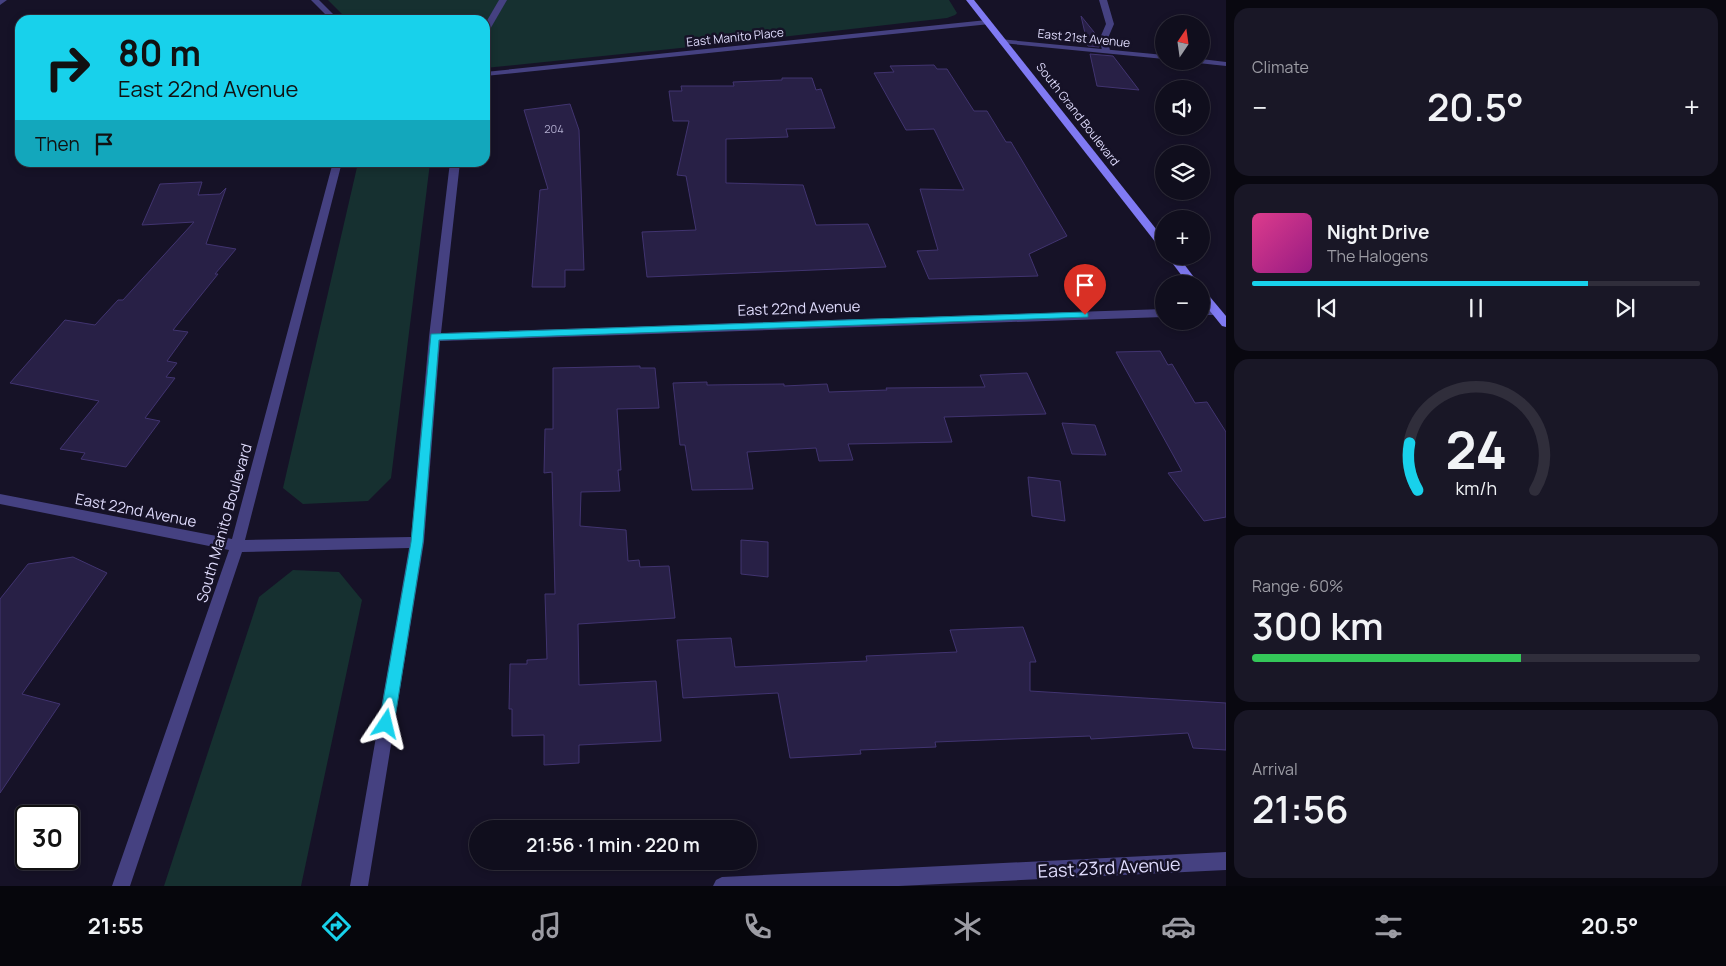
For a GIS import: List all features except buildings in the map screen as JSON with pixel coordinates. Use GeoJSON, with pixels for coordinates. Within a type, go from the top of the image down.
{"type":"FeatureCollection","features":[{"type":"Feature","properties":{"kind":"main road","name":"South Grand Boulevard"},"geometry":{"type":"LineString","coordinates":[[970,0],[1155,235]]}},
{"type":"Feature","properties":{"kind":"main road"},"geometry":{"type":"LineString","coordinates":[[1179,265],[1187,275]]}},
{"type":"Feature","properties":{"kind":"main road"},"geometry":{"type":"LineString","coordinates":[[1210,305],[1226,323]]}},
{"type":"Feature","properties":{"kind":"street"},"geometry":{"type":"LineString","coordinates":[[0,3],[3,0]]}},
{"type":"Feature","properties":{"kind":"street"},"geometry":{"type":"LineString","coordinates":[[315,0],[329,15]]}},
{"type":"Feature","properties":{"kind":"street"},"geometry":{"type":"LineString","coordinates":[[490,22],[503,0]]}},
{"type":"Feature","properties":{"kind":"street"},"geometry":{"type":"LineString","coordinates":[[1103,0],[1110,24],[1104,38],[1106,51]]}},
{"type":"Feature","properties":{"kind":"street","name":"East Manito Place"},"geometry":{"type":"LineString","coordinates":[[490,73],[988,22]]}},
{"type":"Feature","properties":{"kind":"street","name":"East 21st Avenue"},"geometry":{"type":"LineString","coordinates":[[1002,41],[1155,56]]}},
{"type":"Feature","properties":{"kind":"street"},"geometry":{"type":"LineString","coordinates":[[1210,62],[1226,64]]}},
{"type":"Feature","properties":{"kind":"street","name":"South Manito Boulevard"},"geometry":{"type":"LineString","coordinates":[[121,886],[237,546],[337,167]]}},
{"type":"Feature","properties":{"kind":"street"},"geometry":{"type":"LineString","coordinates":[[359,886],[417,542],[435,337],[454,167]]}},
{"type":"Feature","properties":{"kind":"street"},"geometry":{"type":"LineString","coordinates":[[1210,311],[1215,311]]}},
{"type":"Feature","properties":{"kind":"street","name":"East 22nd Avenue"},"geometry":{"type":"LineString","coordinates":[[435,337],[1155,312]]}},
{"type":"Feature","properties":{"kind":"street","name":"East 22nd Avenue"},"geometry":{"type":"LineString","coordinates":[[0,499],[237,546],[417,542]]}},
{"type":"Feature","properties":{"kind":"street","name":"East 23rd Avenue"},"geometry":{"type":"LineString","coordinates":[[722,886],[1226,861]]}},
{"type":"Feature","properties":{"kind":"green space"},"geometry":{"type":"Polygon","coordinates":[[[328,0],[949,0],[957,13],[947,18],[490,67],[490,15],[343,15],[328,0]]]}},
{"type":"Feature","properties":{"kind":"green space"},"geometry":{"type":"Polygon","coordinates":[[[357,167],[430,167],[391,478],[368,501],[303,504],[283,488],[357,167]]]}},
{"type":"Feature","properties":{"kind":"green space"},"geometry":{"type":"Polygon","coordinates":[[[293,570],[339,572],[362,600],[301,886],[164,886],[259,597],[293,570]]]}},
{"type":"Feature","properties":{"kind":"route"},"geometry":{"type":"LineString","coordinates":[[386,724],[417,542],[435,337],[1085,315]]}}]}
